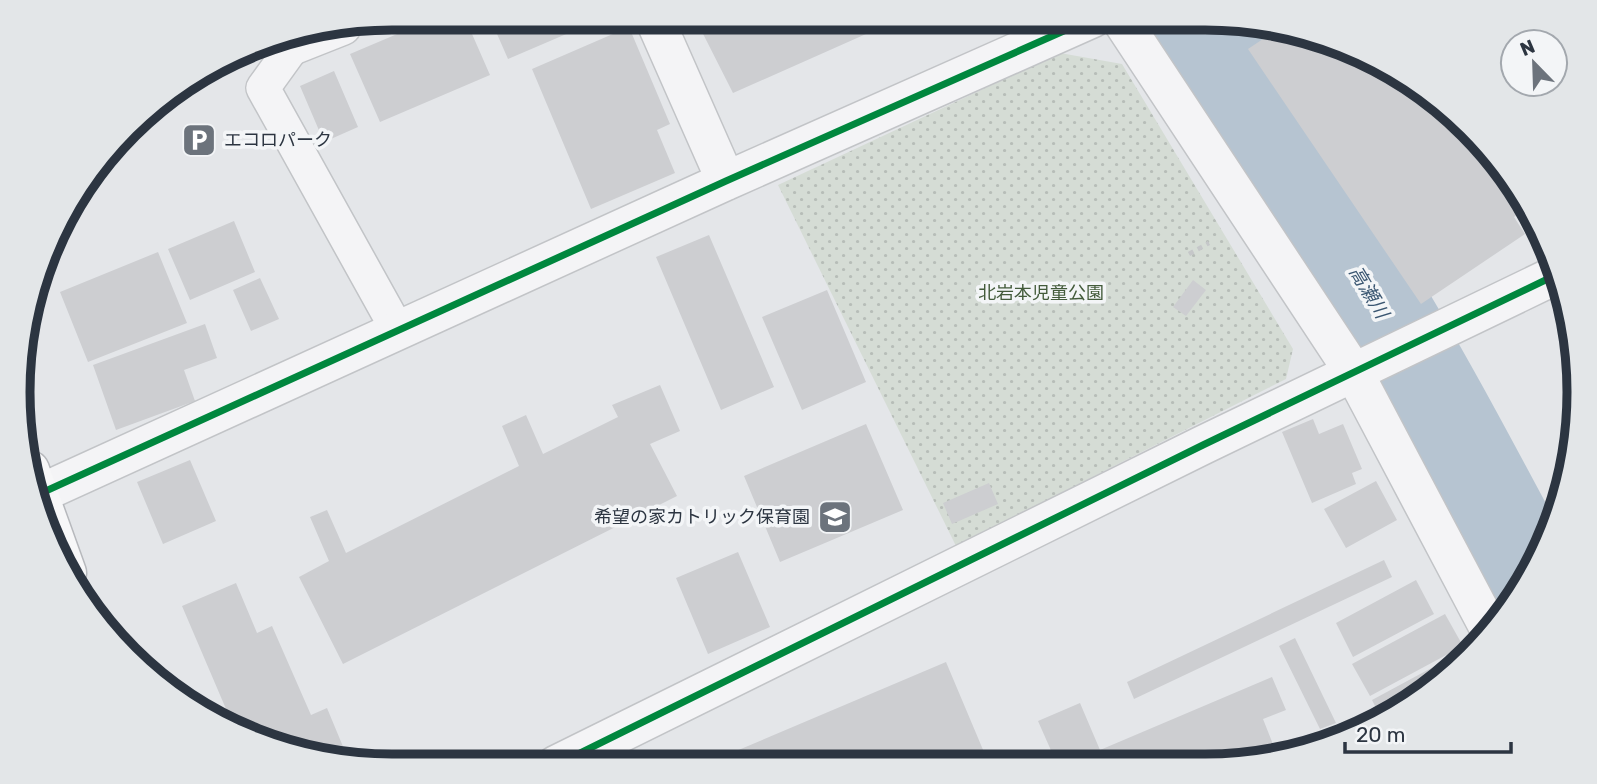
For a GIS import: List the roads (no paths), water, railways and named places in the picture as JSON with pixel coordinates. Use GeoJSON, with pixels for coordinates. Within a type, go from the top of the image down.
{"type":"FeatureCollection","features":[{"type":"Feature","properties":{"kind":"street"},"geometry":{"type":"LineString","coordinates":[[659,30],[726,181]]}},
{"type":"Feature","properties":{"kind":"street"},"geometry":{"type":"LineString","coordinates":[[41,483],[398,331],[1066,30]]}},
{"type":"Feature","properties":{"kind":"street"},"geometry":{"type":"LineString","coordinates":[[1128,30],[1364,367],[1486,621]]}},
{"type":"Feature","properties":{"kind":"street"},"geometry":{"type":"LineString","coordinates":[[578,754],[1549,278]]}},
{"type":"Feature","properties":{"kind":"lane"},"geometry":{"type":"LineString","coordinates":[[283,47],[263,88],[398,331]]}},
{"type":"Feature","properties":{"kind":"waterway","name":"高瀬川"},"geometry":{"type":"LineString","coordinates":[[1201,30],[1345,251],[1449,429],[1523,566]]}},
{"type":"Feature","properties":{"kind":"place","name":"エコロパーク"},"geometry":{"type":"Point","coordinates":[199,140]}},
{"type":"Feature","properties":{"kind":"place","name":"希望の家カトリック保育園"},"geometry":{"type":"Point","coordinates":[835,517]}},
{"type":"Feature","properties":{"kind":"park label","name":"北岩本児童公園"},"geometry":{"type":"Point","coordinates":[1041,293]}}]}
